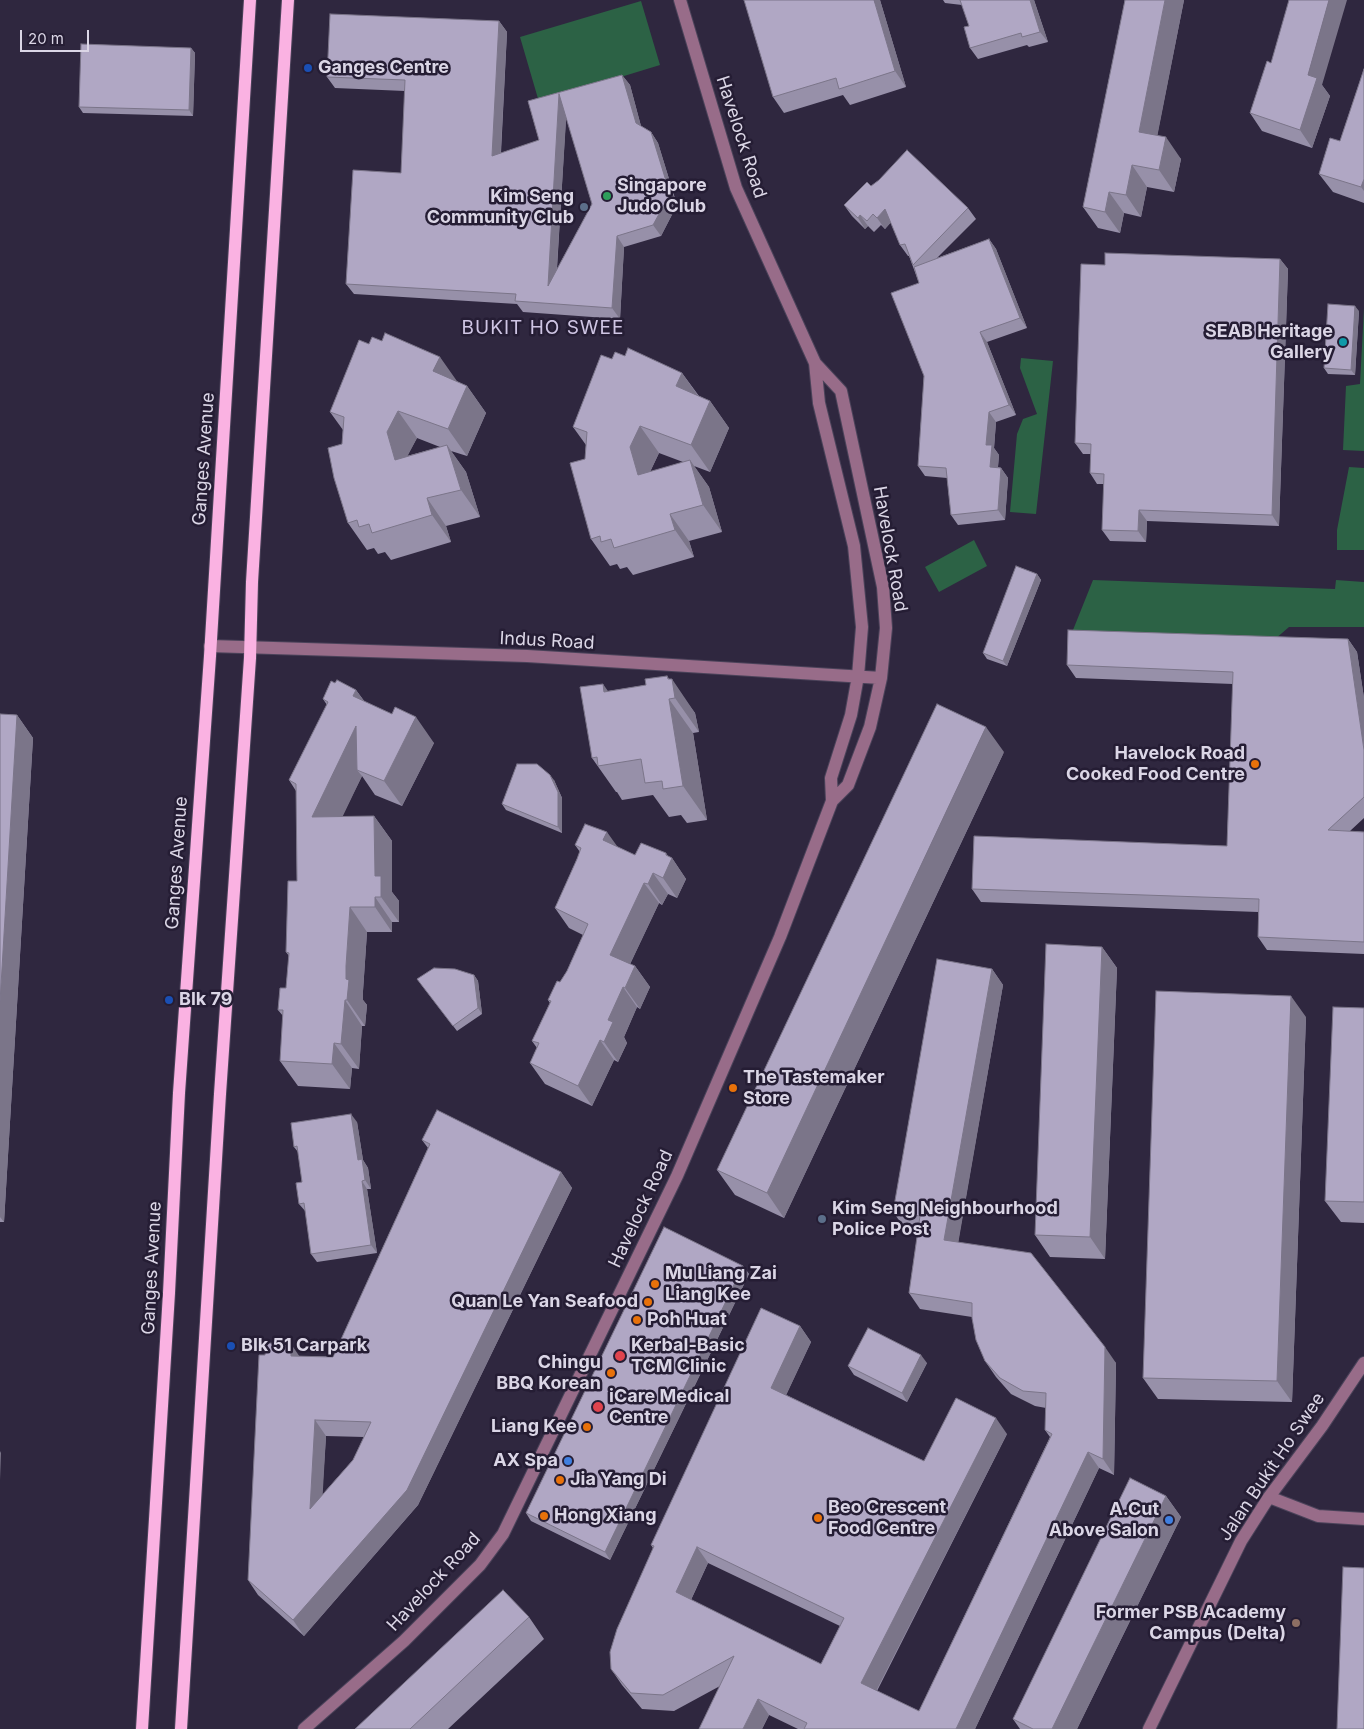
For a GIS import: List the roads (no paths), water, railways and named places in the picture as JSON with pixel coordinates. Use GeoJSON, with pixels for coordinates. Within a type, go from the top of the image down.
{"type":"FeatureCollection","features":[{"type":"Feature","properties":{"kind":"main road","name":"Ganges Avenue"},"geometry":{"type":"LineString","coordinates":[[142,1729],[179,1093],[210,646],[250,0]]}},
{"type":"Feature","properties":{"kind":"main road"},"geometry":{"type":"LineString","coordinates":[[181,1729],[190,1560],[250,647],[252,582],[288,0]]}},
{"type":"Feature","properties":{"kind":"street","name":"Havelock Road"},"geometry":{"type":"LineString","coordinates":[[680,0],[736,188],[815,362],[841,391],[883,587],[886,628],[881,678],[870,727],[848,785],[832,801]]}},
{"type":"Feature","properties":{"kind":"street","name":"Havelock Road"},"geometry":{"type":"LineString","coordinates":[[304,1729],[404,1641],[480,1565],[503,1534],[663,1206],[780,937],[832,801],[831,778],[850,714],[858,676],[862,627],[854,546],[818,404],[815,362]]}},
{"type":"Feature","properties":{"kind":"street","name":"Indus Road"},"geometry":{"type":"LineString","coordinates":[[210,646],[527,656],[881,678]]}},
{"type":"Feature","properties":{"kind":"street","name":"Jalan Bukit Ho Swee"},"geometry":{"type":"LineString","coordinates":[[1149,1729],[1224,1572],[1241,1541],[1269,1497],[1364,1364]]}},
{"type":"Feature","properties":{"kind":"street"},"geometry":{"type":"LineString","coordinates":[[1269,1497],[1318,1516],[1364,1519]]}},
{"type":"Feature","properties":{"kind":"place","name":"Ganges Centre"},"geometry":{"type":"Point","coordinates":[308,68]}},
{"type":"Feature","properties":{"kind":"place","name":"Singapore Judo Club"},"geometry":{"type":"Point","coordinates":[607,196]}},
{"type":"Feature","properties":{"kind":"place","name":"Kim Seng Community Club"},"geometry":{"type":"Point","coordinates":[584,207]}},
{"type":"Feature","properties":{"kind":"place","name":"SEAB Heritage Gallery"},"geometry":{"type":"Point","coordinates":[1343,342]}},
{"type":"Feature","properties":{"kind":"place","name":"Havelock Road Cooked Food Centre"},"geometry":{"type":"Point","coordinates":[1255,764]}},
{"type":"Feature","properties":{"kind":"place","name":"Blk 79"},"geometry":{"type":"Point","coordinates":[169,1000]}},
{"type":"Feature","properties":{"kind":"place","name":"The Tastemaker Store"},"geometry":{"type":"Point","coordinates":[733,1088]}},
{"type":"Feature","properties":{"kind":"place","name":"Kim Seng Neighbourhood Police Post"},"geometry":{"type":"Point","coordinates":[822,1219]}},
{"type":"Feature","properties":{"kind":"place","name":"Mu Liang Zai Liang Kee"},"geometry":{"type":"Point","coordinates":[655,1284]}},
{"type":"Feature","properties":{"kind":"place","name":"Quan Le Yan Seafood"},"geometry":{"type":"Point","coordinates":[648,1302]}},
{"type":"Feature","properties":{"kind":"place","name":"Poh Huat"},"geometry":{"type":"Point","coordinates":[637,1320]}},
{"type":"Feature","properties":{"kind":"place","name":"Blk 51 Carpark"},"geometry":{"type":"Point","coordinates":[231,1346]}},
{"type":"Feature","properties":{"kind":"place","name":"Kerbal-Basic TCM Clinic"},"geometry":{"type":"Point","coordinates":[620,1356]}},
{"type":"Feature","properties":{"kind":"place","name":"Chingu BBQ Korean"},"geometry":{"type":"Point","coordinates":[611,1373]}},
{"type":"Feature","properties":{"kind":"place","name":"iCare Medical Centre"},"geometry":{"type":"Point","coordinates":[598,1407]}},
{"type":"Feature","properties":{"kind":"place","name":"Liang Kee"},"geometry":{"type":"Point","coordinates":[587,1427]}},
{"type":"Feature","properties":{"kind":"place","name":"AX Spa"},"geometry":{"type":"Point","coordinates":[568,1461]}},
{"type":"Feature","properties":{"kind":"place","name":"Jia Yang Di"},"geometry":{"type":"Point","coordinates":[560,1480]}},
{"type":"Feature","properties":{"kind":"place","name":"Hong Xiang"},"geometry":{"type":"Point","coordinates":[544,1516]}},
{"type":"Feature","properties":{"kind":"place","name":"Beo Crescent Food Centre"},"geometry":{"type":"Point","coordinates":[818,1518]}},
{"type":"Feature","properties":{"kind":"place","name":"A.Cut Above Salon"},"geometry":{"type":"Point","coordinates":[1169,1520]}},
{"type":"Feature","properties":{"kind":"place","name":"Former PSB Academy Campus (Delta)"},"geometry":{"type":"Point","coordinates":[1296,1623]}},
{"type":"Feature","properties":{"kind":"district","name":"BUKIT HO SWEE"},"geometry":{"type":"Point","coordinates":[543,328]}}]}
